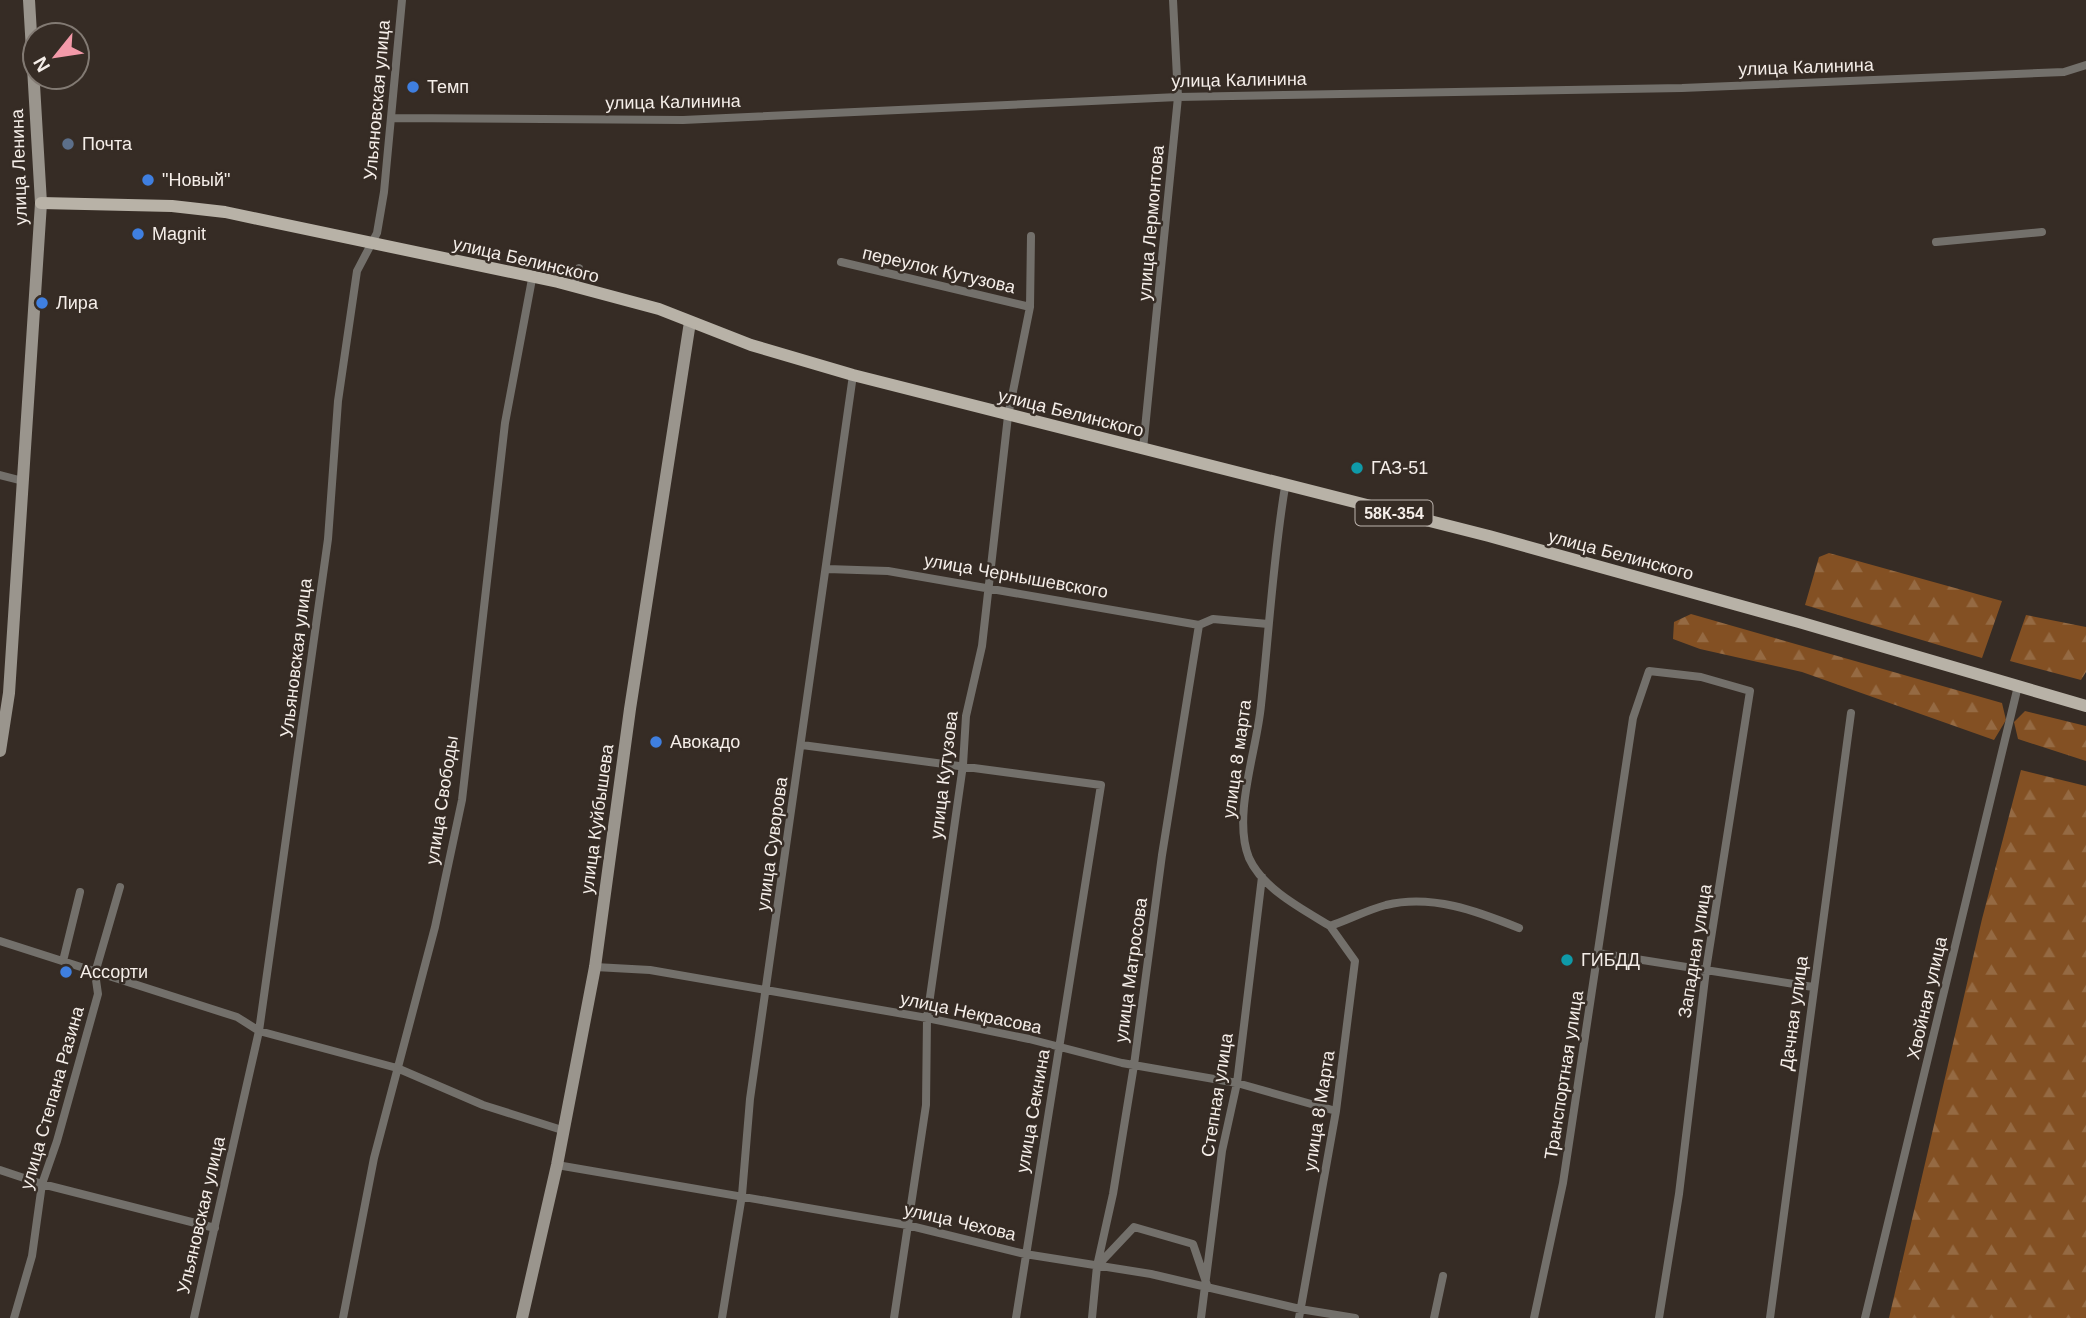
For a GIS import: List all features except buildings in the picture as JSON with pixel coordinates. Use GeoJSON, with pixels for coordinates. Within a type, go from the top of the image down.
{"type":"FeatureCollection","features":[{"type":"Feature","properties":{"kind":"main road","name":"улица Ленина"},"geometry":{"type":"LineString","coordinates":[[0,751],[9,693],[41,203],[29,0]]}},
{"type":"Feature","properties":{"kind":"main road","name":"улица Белинского"},"geometry":{"type":"LineString","coordinates":[[41,203],[172,205],[225,212],[573,287],[659,309],[751,345],[853,375],[1285,487],[1489,536],[2086,706]]}},
{"type":"Feature","properties":{"kind":"main road","name":"улица Куйбышева"},"geometry":{"type":"LineString","coordinates":[[522,1318],[557,1165],[595,967],[632,696],[690,322]]}},
{"type":"Feature","properties":{"kind":"street","name":"Ульяновская улица"},"geometry":{"type":"LineString","coordinates":[[194,1318],[259,1031],[328,539],[338,401],[357,271],[372,244],[381,206],[393,118],[402,0]]}},
{"type":"Feature","properties":{"kind":"street","name":"улица Лермонтова"},"geometry":{"type":"LineString","coordinates":[[1143,449],[1178,97],[1173,0]]}},
{"type":"Feature","properties":{"kind":"street","name":"улица Калинина"},"geometry":{"type":"LineString","coordinates":[[393,118],[683,120],[1178,97],[1682,88],[2064,72],[2086,65]]}},
{"type":"Feature","properties":{"kind":"street"},"geometry":{"type":"LineString","coordinates":[[1936,242],[2042,232]]}},
{"type":"Feature","properties":{"kind":"street","name":"улица Кутузова"},"geometry":{"type":"LineString","coordinates":[[894,1318],[926,1105],[927,1018],[963,765],[966,716],[982,646],[986,588],[1008,416],[1030,307],[1031,236]]}},
{"type":"Feature","properties":{"kind":"street","name":"переулок Кутузова"},"geometry":{"type":"LineString","coordinates":[[841,262],[1030,307]]}},
{"type":"Feature","properties":{"kind":"street"},"geometry":{"type":"LineString","coordinates":[[573,287],[579,268]]}},
{"type":"Feature","properties":{"kind":"street","name":"улица Свободы"},"geometry":{"type":"LineString","coordinates":[[343,1318],[374,1158],[435,927],[462,800],[505,423],[532,279]]}},
{"type":"Feature","properties":{"kind":"street","name":"улица Суворова"},"geometry":{"type":"LineString","coordinates":[[722,1318],[742,1195],[750,1099],[853,375]]}},
{"type":"Feature","properties":{"kind":"street"},"geometry":{"type":"LineString","coordinates":[[0,475],[23,481]]}},
{"type":"Feature","properties":{"kind":"street","name":"улица 8 марта"},"geometry":{"type":"LineString","coordinates":[[1285,487],[1273,557],[1261,708],[1241,835],[1250,860],[1262,877],[1295,905],[1330,926]]}},
{"type":"Feature","properties":{"kind":"street","name":"улица Чернышевского"},"geometry":{"type":"LineString","coordinates":[[827,569],[888,571],[1199,625],[1213,619],[1268,624]]}},
{"type":"Feature","properties":{"kind":"street","name":"улица Матросова"},"geometry":{"type":"LineString","coordinates":[[1092,1318],[1097,1266],[1114,1194],[1162,855],[1199,625]]}},
{"type":"Feature","properties":{"kind":"street","name":"Транспортная улица"},"geometry":{"type":"LineString","coordinates":[[1534,1318],[1563,1183],[1633,718],[1649,671]]}},
{"type":"Feature","properties":{"kind":"street","name":"Западная улица"},"geometry":{"type":"LineString","coordinates":[[1649,671],[1701,677],[1750,691],[1706,970],[1679,1194],[1659,1318]]}},
{"type":"Feature","properties":{"kind":"street","name":"Хвойная улица"},"geometry":{"type":"LineString","coordinates":[[1865,1318],[2018,686]]}},
{"type":"Feature","properties":{"kind":"street","name":"Дачная улица"},"geometry":{"type":"LineString","coordinates":[[1770,1318],[1851,713]]}},
{"type":"Feature","properties":{"kind":"street"},"geometry":{"type":"LineString","coordinates":[[802,745],[963,765]]}},
{"type":"Feature","properties":{"kind":"street","name":"улица Секнина"},"geometry":{"type":"LineString","coordinates":[[963,765],[1101,785],[1016,1318]]}},
{"type":"Feature","properties":{"kind":"street","name":"Степная улица"},"geometry":{"type":"LineString","coordinates":[[1201,1318],[1208,1288],[1222,1151],[1237,1083],[1262,877]]}},
{"type":"Feature","properties":{"kind":"street","name":"улица Степана Разина"},"geometry":{"type":"LineString","coordinates":[[14,1318],[32,1256],[42,1184],[57,1141],[97,994],[95,973],[120,887]]}},
{"type":"Feature","properties":{"kind":"street"},"geometry":{"type":"LineString","coordinates":[[63,961],[80,892]]}},
{"type":"Feature","properties":{"kind":"street"},"geometry":{"type":"LineString","coordinates":[[1330,926],[1387,905],[1436,902],[1479,912],[1519,928]]}},
{"type":"Feature","properties":{"kind":"street","name":"улица 8 Марта"},"geometry":{"type":"LineString","coordinates":[[1299,1313],[1336,1111],[1355,961],[1330,926]]}},
{"type":"Feature","properties":{"kind":"street"},"geometry":{"type":"LineString","coordinates":[[0,941],[237,1017],[259,1031],[397,1068],[483,1105],[562,1130]]}},
{"type":"Feature","properties":{"kind":"street"},"geometry":{"type":"LineString","coordinates":[[1598,953],[1813,987]]}},
{"type":"Feature","properties":{"kind":"street","name":"улица Некрасова"},"geometry":{"type":"LineString","coordinates":[[595,967],[650,970],[927,1018],[1134,1065],[1237,1083],[1336,1111]]}},
{"type":"Feature","properties":{"kind":"street","name":"улица Чехова"},"geometry":{"type":"LineString","coordinates":[[557,1165],[907,1225],[1025,1254],[1151,1274],[1299,1313],[1355,1318]]}},
{"type":"Feature","properties":{"kind":"street"},"geometry":{"type":"LineString","coordinates":[[0,1170],[42,1184],[215,1228]]}},
{"type":"Feature","properties":{"kind":"street"},"geometry":{"type":"LineString","coordinates":[[1097,1266],[1134,1227],[1193,1244],[1208,1288]]}},
{"type":"Feature","properties":{"kind":"street"},"geometry":{"type":"LineString","coordinates":[[1434,1318],[1443,1276]]}},
{"type":"Feature","properties":{"kind":"green space"},"geometry":{"type":"Polygon","coordinates":[[[1829,553],[2002,601],[1982,658],[1805,605],[1819,557],[1829,553]]]}},
{"type":"Feature","properties":{"kind":"green space"},"geometry":{"type":"Polygon","coordinates":[[[1691,614],[2002,703],[2006,720],[1994,740],[1802,672],[1700,649],[1673,639],[1674,622],[1691,614]]]}},
{"type":"Feature","properties":{"kind":"green space"},"geometry":{"type":"Polygon","coordinates":[[[2026,615],[2086,627],[2086,672],[2081,680],[2010,661],[2026,615]]]}},
{"type":"Feature","properties":{"kind":"green space"},"geometry":{"type":"Polygon","coordinates":[[[2025,711],[2086,726],[2086,761],[2018,739],[2014,722],[2025,711]]]}},
{"type":"Feature","properties":{"kind":"green space"},"geometry":{"type":"Polygon","coordinates":[[[2021,770],[2086,786],[2086,1318],[1889,1318],[1982,919],[2021,770]]]}},
{"type":"Feature","properties":{"kind":"place","name":"Темп"},"geometry":{"type":"Point","coordinates":[413,87]}},
{"type":"Feature","properties":{"kind":"place","name":"Почта"},"geometry":{"type":"Point","coordinates":[68,144]}},
{"type":"Feature","properties":{"kind":"place","name":"\"Новый\""},"geometry":{"type":"Point","coordinates":[148,180]}},
{"type":"Feature","properties":{"kind":"place","name":"Magnit"},"geometry":{"type":"Point","coordinates":[138,234]}},
{"type":"Feature","properties":{"kind":"place","name":"Лира"},"geometry":{"type":"Point","coordinates":[42,303]}},
{"type":"Feature","properties":{"kind":"place","name":"ГАЗ-51"},"geometry":{"type":"Point","coordinates":[1357,468]}},
{"type":"Feature","properties":{"kind":"place","name":"Авокадо"},"geometry":{"type":"Point","coordinates":[656,742]}},
{"type":"Feature","properties":{"kind":"place","name":"ГИБДД"},"geometry":{"type":"Point","coordinates":[1567,960]}},
{"type":"Feature","properties":{"kind":"place","name":"Ассорти"},"geometry":{"type":"Point","coordinates":[66,972]}}]}
